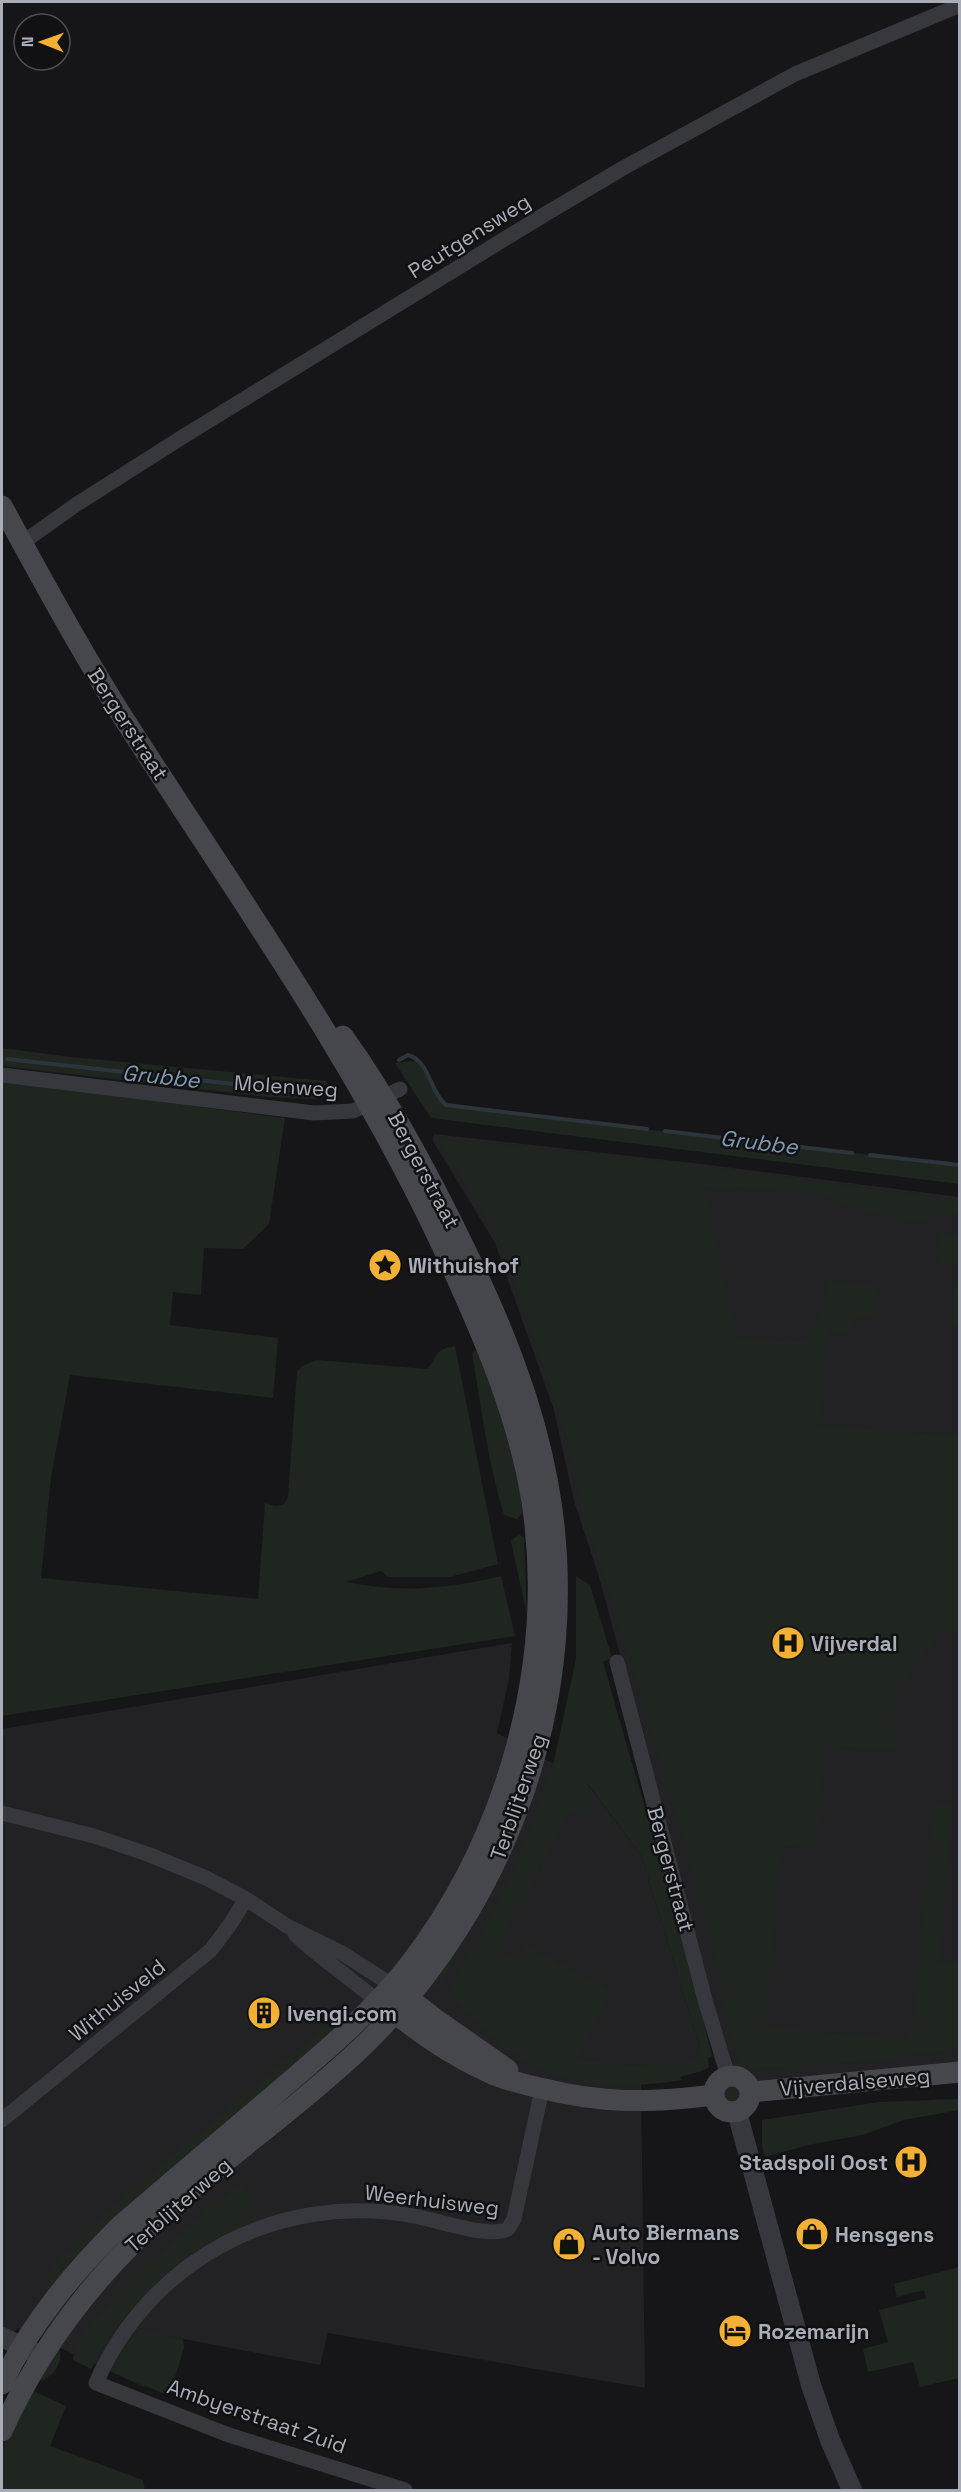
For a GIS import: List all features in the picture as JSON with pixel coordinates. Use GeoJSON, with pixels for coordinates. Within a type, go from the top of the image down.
{"type":"FeatureCollection","features":[{"type":"Feature","properties":{"kind":"main road","name":"Bergerstraat"},"geometry":{"type":"LineString","coordinates":[[2,506],[111,698],[337,1038],[385,1097],[457,1231],[496,1316],[521,1380],[540,1445],[548,1480],[547,1572]]}},
{"type":"Feature","properties":{"kind":"main road","name":"Terblijterweg"},"geometry":{"type":"LineString","coordinates":[[2,2384],[22,2347],[60,2292],[120,2226],[328,2049],[432,1969],[475,1903],[503,1846],[522,1799],[538,1743],[549,1692],[555,1632],[547,1572]]}},
{"type":"Feature","properties":{"kind":"main road","name":"Terblijterweg"},"geometry":{"type":"LineString","coordinates":[[2,2431],[42,2356],[81,2301],[135,2241],[180,2200],[318,2086],[393,1999]]}},
{"type":"Feature","properties":{"kind":"main road"},"geometry":{"type":"LineString","coordinates":[[393,1999],[542,2089],[580,2098],[628,2102],[714,2095]]}},
{"type":"Feature","properties":{"kind":"main road","name":"Vijverdalseweg"},"geometry":{"type":"LineString","coordinates":[[751,2092],[960,2073]]}},
{"type":"Feature","properties":{"kind":"main road"},"geometry":{"type":"LineString","coordinates":[[728,2076],[742,2078],[751,2092],[748,2104],[737,2112],[722,2109],[716,2103],[714,2095],[717,2083],[728,2076]]}},
{"type":"Feature","properties":{"kind":"street","name":"Peutgensweg"},"geometry":{"type":"LineString","coordinates":[[22,543],[77,504],[184,436],[542,216],[626,167],[795,74],[955,4]]}},
{"type":"Feature","properties":{"kind":"street","name":"Molenweg"},"geometry":{"type":"LineString","coordinates":[[2,1075],[302,1113],[351,1112],[385,1097]]}},
{"type":"Feature","properties":{"kind":"street","name":"Bergerstraat"},"geometry":{"type":"LineString","coordinates":[[617,1662],[705,2000],[728,2076]]}},
{"type":"Feature","properties":{"kind":"street"},"geometry":{"type":"LineString","coordinates":[[2,1813],[67,1828],[121,1844],[206,1878],[246,1899],[287,1926],[342,1953],[393,1999]]}},
{"type":"Feature","properties":{"kind":"street","name":"Withuisveld"},"geometry":{"type":"LineString","coordinates":[[2,2120],[211,1950],[230,1926],[246,1899]]}},
{"type":"Feature","properties":{"kind":"street","name":"Weerhuisweg"},"geometry":{"type":"LineString","coordinates":[[96,2383],[107,2358],[125,2330],[168,2282],[201,2256],[250,2231],[299,2217],[356,2211],[399,2213],[490,2232],[508,2229],[513,2225],[542,2089]]}},
{"type":"Feature","properties":{"kind":"street"},"geometry":{"type":"LineString","coordinates":[[737,2112],[811,2385],[830,2440],[852,2490]]}},
{"type":"Feature","properties":{"kind":"street"},"geometry":{"type":"LineString","coordinates":[[2,2337],[42,2356]]}},
{"type":"Feature","properties":{"kind":"street","name":"Ambyerstraat Zuid"},"geometry":{"type":"LineString","coordinates":[[96,2383],[229,2434],[405,2490]]}},
{"type":"Feature","properties":{"kind":"shaded area"},"geometry":{"type":"Polygon","coordinates":[[[2,1048],[71,1057],[326,1081],[335,1094],[316,1099],[267,1097],[2,1066],[2,1048]]]}},
{"type":"Feature","properties":{"kind":"shaded area"},"geometry":{"type":"Polygon","coordinates":[[[421,1060],[435,1091],[450,1107],[959,1165],[959,1184],[431,1118],[395,1063],[421,1060]]]}},
{"type":"Feature","properties":{"kind":"shaded area"},"geometry":{"type":"Polygon","coordinates":[[[2,1081],[285,1118],[269,1224],[243,1249],[204,1248],[201,1295],[173,1292],[170,1325],[278,1338],[273,1398],[70,1375],[51,1478],[41,1578],[258,1599],[265,1503],[275,1506],[284,1504],[288,1497],[297,1371],[304,1365],[317,1360],[427,1369],[439,1352],[455,1346],[498,1564],[450,1577],[388,1577],[381,1571],[346,1582],[385,1588],[424,1588],[443,1587],[501,1576],[515,1636],[2,1716],[2,1081]]]}},
{"type":"Feature","properties":{"kind":"shaded area","name":"Vijverdal"},"geometry":{"type":"Polygon","coordinates":[[[434,1134],[702,1164],[959,1197],[959,2065],[733,2093],[635,1709],[599,1577],[574,1501],[554,1410],[495,1243],[433,1141],[434,1134]]]}},
{"type":"Feature","properties":{"kind":"shaded area","name":"Vijverdal"},"geometry":{"type":"Polygon","coordinates":[[[438,1140],[488,1143],[687,1164],[959,1200],[959,1214],[921,1219],[891,1217],[849,1207],[823,1194],[778,1192],[735,1186],[704,1186],[737,1339],[803,1342],[825,1312],[828,1282],[876,1286],[874,1318],[855,1318],[850,1330],[828,1330],[819,1426],[958,1436],[959,1425],[959,1633],[940,1632],[897,1691],[893,1749],[824,1745],[815,1849],[784,1846],[778,1867],[766,2027],[905,2040],[913,2030],[934,1804],[952,1806],[939,1962],[959,1964],[959,2048],[874,2061],[754,2068],[742,2065],[725,2012],[721,1979],[686,1845],[611,1596],[585,1520],[569,1444],[514,1277],[494,1227],[438,1140]]]}},
{"type":"Feature","properties":{"kind":"shaded area"},"geometry":{"type":"Polygon","coordinates":[[[940,1233],[959,1235],[959,1265],[938,1263],[940,1233]]]}},
{"type":"Feature","properties":{"kind":"shaded area"},"geometry":{"type":"Polygon","coordinates":[[[958,1278],[959,1324],[951,1324],[958,1278]]]}},
{"type":"Feature","properties":{"kind":"shaded area"},"geometry":{"type":"Polygon","coordinates":[[[479,1351],[487,1370],[513,1452],[522,1514],[517,1519],[504,1515],[498,1495],[472,1353],[479,1351]]]}},
{"type":"Feature","properties":{"kind":"shaded area"},"geometry":{"type":"Polygon","coordinates":[[[519,1535],[524,1537],[527,1615],[511,1540],[519,1535]]]}},
{"type":"Feature","properties":{"kind":"shaded area"},"geometry":{"type":"Polygon","coordinates":[[[576,1576],[590,1585],[612,1658],[603,1662],[690,1965],[712,2056],[708,2058],[709,2067],[680,2077],[681,2080],[607,2085],[553,2074],[525,2061],[504,2046],[454,2001],[451,1991],[510,1880],[535,1822],[553,1765],[576,1659],[576,1576]],[[587,1783],[594,1810],[576,1809],[562,1821],[500,1943],[504,1947],[502,1955],[505,1958],[514,1958],[518,1961],[526,1946],[612,1990],[576,2060],[622,2064],[622,2066],[689,2063],[698,2055],[700,2047],[641,1855],[587,1783]]]}},
{"type":"Feature","properties":{"kind":"shaded area"},"geometry":{"type":"Polygon","coordinates":[[[512,1643],[509,1679],[497,1733],[585,1781],[641,1855],[700,2047],[700,2068],[641,2079],[645,2388],[328,2333],[320,2365],[168,2336],[144,2387],[18,2328],[2,2345],[2,1729],[512,1643]]]}},
{"type":"Feature","properties":{"kind":"shaded area"},"geometry":{"type":"Polygon","coordinates":[[[473,1920],[443,1982],[435,1986],[432,1981],[473,1920]]]}},
{"type":"Feature","properties":{"kind":"shaded area"},"geometry":{"type":"Polygon","coordinates":[[[329,2023],[336,2031],[91,2240],[54,2285],[45,2278],[83,2232],[329,2023]]]}},
{"type":"Feature","properties":{"kind":"shaded area"},"geometry":{"type":"Polygon","coordinates":[[[731,2083],[739,2087],[743,2095],[739,2103],[731,2107],[723,2103],[719,2095],[723,2087],[731,2083]]]}},
{"type":"Feature","properties":{"kind":"shaded area"},"geometry":{"type":"Polygon","coordinates":[[[959,2099],[959,2110],[904,2120],[862,2135],[808,2145],[765,2157],[762,2146],[762,2120],[879,2102],[959,2099]]]}},
{"type":"Feature","properties":{"kind":"shaded area"},"geometry":{"type":"Polygon","coordinates":[[[243,2181],[258,2221],[213,2240],[182,2261],[151,2287],[112,2334],[91,2369],[73,2360],[79,2343],[95,2320],[118,2294],[175,2239],[243,2181]]]}},
{"type":"Feature","properties":{"kind":"shaded area"},"geometry":{"type":"Polygon","coordinates":[[[959,2267],[959,2378],[920,2387],[913,2362],[868,2372],[863,2349],[888,2342],[879,2310],[926,2298],[924,2290],[897,2297],[894,2284],[959,2267]]]}},
{"type":"Feature","properties":{"kind":"shaded area"},"geometry":{"type":"Polygon","coordinates":[[[140,2329],[183,2339],[184,2348],[169,2396],[121,2376],[118,2369],[119,2357],[140,2329]]]}},
{"type":"Feature","properties":{"kind":"shaded area"},"geometry":{"type":"Polygon","coordinates":[[[59,2348],[60,2359],[56,2369],[48,2377],[38,2381],[59,2348]]]}},
{"type":"Feature","properties":{"kind":"shaded area"},"geometry":{"type":"Polygon","coordinates":[[[29,2389],[66,2406],[50,2446],[143,2480],[145,2490],[2,2490],[2,2449],[29,2389]]]}},
{"type":"Feature","properties":{"kind":"waterway","name":"Grubbe"},"geometry":{"type":"LineString","coordinates":[[399,1060],[408,1055],[421,1063],[440,1099],[446,1105],[647,1129]]}},
{"type":"Feature","properties":{"kind":"waterway","name":"Grubbe"},"geometry":{"type":"LineString","coordinates":[[7,1059],[314,1093]]}},
{"type":"Feature","properties":{"kind":"waterway","name":"Grubbe"},"geometry":{"type":"LineString","coordinates":[[665,1131],[852,1153]]}},
{"type":"Feature","properties":{"kind":"waterway","name":"Grubbe"},"geometry":{"type":"LineString","coordinates":[[870,1155],[960,1165]]}},
{"type":"Feature","properties":{"kind":"place","name":"Withuishof"},"geometry":{"type":"Point","coordinates":[385,1265]}},
{"type":"Feature","properties":{"kind":"place","name":"Vijverdal"},"geometry":{"type":"Point","coordinates":[788,1643]}},
{"type":"Feature","properties":{"kind":"place","name":"Ivengi.com"},"geometry":{"type":"Point","coordinates":[264,2013]}},
{"type":"Feature","properties":{"kind":"place","name":"Stadspoli Oost"},"geometry":{"type":"Point","coordinates":[911,2162]}},
{"type":"Feature","properties":{"kind":"place","name":"Hensgens"},"geometry":{"type":"Point","coordinates":[812,2234]}},
{"type":"Feature","properties":{"kind":"place","name":"Auto Biermans - Volvo"},"geometry":{"type":"Point","coordinates":[569,2244]}},
{"type":"Feature","properties":{"kind":"place","name":"Rozemarijn"},"geometry":{"type":"Point","coordinates":[735,2331]}}]}
